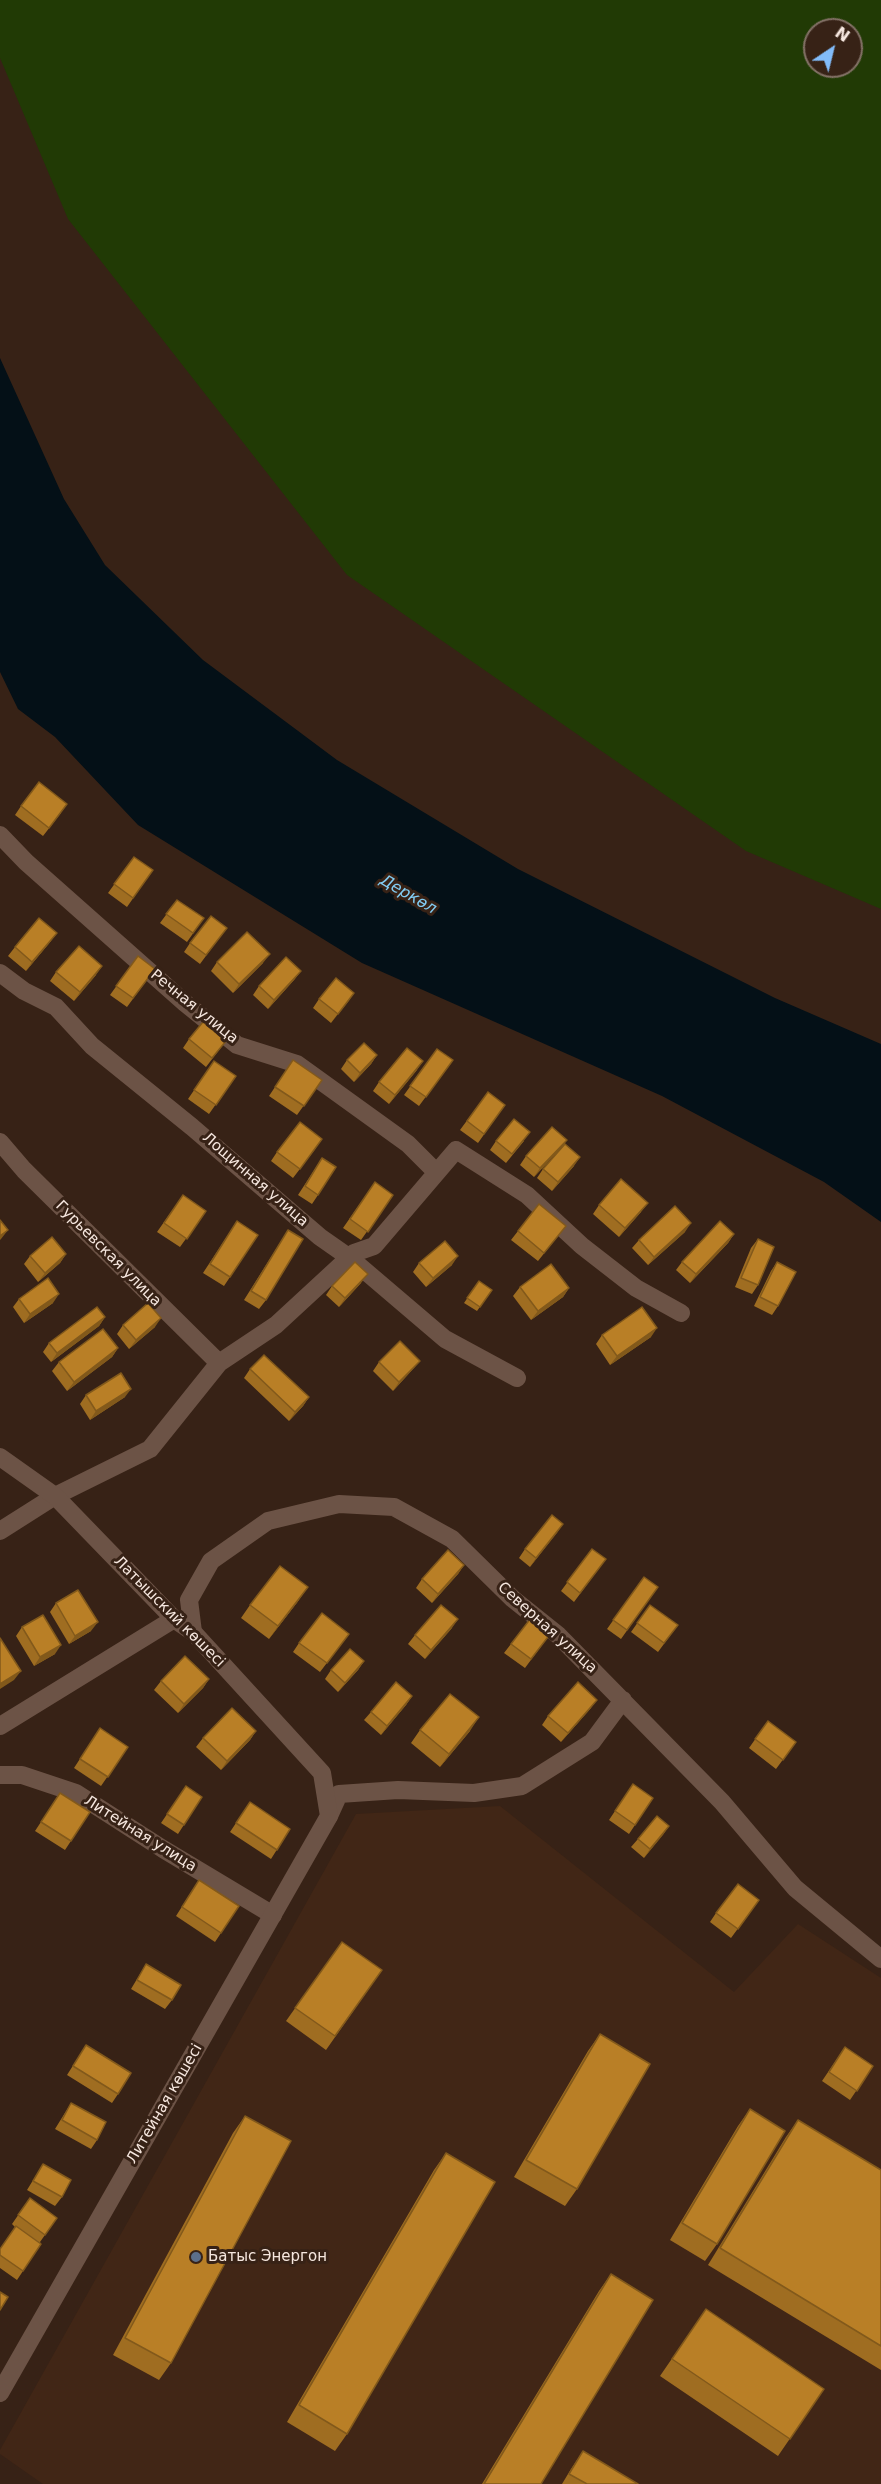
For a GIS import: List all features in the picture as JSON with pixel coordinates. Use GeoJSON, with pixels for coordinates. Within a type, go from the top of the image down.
{"type":"FeatureCollection","features":[{"type":"Feature","properties":{"kind":"street","name":"Речная улица"},"geometry":{"type":"LineString","coordinates":[[0,835],[26,862],[185,1004],[237,1045],[297,1064],[408,1144],[436,1172]]}},
{"type":"Feature","properties":{"kind":"street","name":"Лощинная улица"},"geometry":{"type":"LineString","coordinates":[[0,973],[24,991],[56,1007],[92,1047],[192,1127],[320,1237],[350,1258],[445,1339],[517,1378]]}},
{"type":"Feature","properties":{"kind":"street","name":"Гурьевская улица"},"geometry":{"type":"LineString","coordinates":[[0,1142],[24,1170],[219,1363]]}},
{"type":"Feature","properties":{"kind":"street"},"geometry":{"type":"LineString","coordinates":[[0,1531],[55,1496],[150,1449],[219,1363],[276,1325],[354,1253],[374,1246],[456,1150],[527,1195],[582,1246],[636,1288],[681,1313]]}},
{"type":"Feature","properties":{"kind":"street","name":"Латышский көшесі"},"geometry":{"type":"LineString","coordinates":[[0,1457],[55,1496],[174,1619],[193,1632],[322,1773],[329,1816]]}},
{"type":"Feature","properties":{"kind":"street","name":"Северная улица"},"geometry":{"type":"LineString","coordinates":[[193,1632],[189,1600],[211,1561],[268,1521],[339,1504],[394,1507],[452,1539],[513,1599],[558,1635],[722,1802],[795,1888],[881,1959]]}},
{"type":"Feature","properties":{"kind":"street"},"geometry":{"type":"LineString","coordinates":[[0,1726],[174,1619]]}},
{"type":"Feature","properties":{"kind":"street","name":"Литейная көшесі"},"geometry":{"type":"LineString","coordinates":[[0,2393],[273,1915],[339,1794],[398,1790],[474,1793],[522,1786],[592,1742],[623,1700]]}},
{"type":"Feature","properties":{"kind":"street","name":"Литейная улица"},"geometry":{"type":"LineString","coordinates":[[0,1775],[22,1775],[76,1793],[163,1849],[273,1915]]}},
{"type":"Feature","properties":{"kind":"shaded area"},"geometry":{"type":"Polygon","coordinates":[[[500,1806],[734,1992],[798,1924],[881,1978],[881,2484],[43,2484],[0,2454],[0,2450],[356,1814],[500,1806]]]}},
{"type":"Feature","properties":{"kind":"green space"},"geometry":{"type":"Polygon","coordinates":[[[0,0],[881,0],[881,909],[746,851],[347,575],[68,219],[0,58],[0,0]]]}},
{"type":"Feature","properties":{"kind":"water","name":"Деркөл"},"geometry":{"type":"Polygon","coordinates":[[[0,358],[64,499],[105,565],[203,660],[337,760],[518,869],[775,998],[881,1044],[881,1222],[824,1182],[662,1096],[362,963],[138,825],[55,737],[18,709],[0,672],[0,358]]]}},
{"type":"Feature","properties":{"kind":"building"},"geometry":{"type":"Polygon","coordinates":[[[39,782],[67,804],[49,828],[21,806],[39,782]]]}},
{"type":"Feature","properties":{"kind":"building"},"geometry":{"type":"Polygon","coordinates":[[[134,857],[153,870],[133,898],[114,884],[134,857]]]}},
{"type":"Feature","properties":{"kind":"building"},"geometry":{"type":"Polygon","coordinates":[[[177,900],[204,918],[193,933],[166,914],[177,900]]]}},
{"type":"Feature","properties":{"kind":"building"},"geometry":{"type":"Polygon","coordinates":[[[211,916],[227,928],[206,955],[190,943],[211,916]]]}},
{"type":"Feature","properties":{"kind":"building"},"geometry":{"type":"Polygon","coordinates":[[[39,918],[57,933],[32,962],[15,947],[39,918]]]}},
{"type":"Feature","properties":{"kind":"building"},"geometry":{"type":"Polygon","coordinates":[[[247,932],[270,954],[239,984],[217,962],[247,932]]]}},
{"type":"Feature","properties":{"kind":"building"},"geometry":{"type":"Polygon","coordinates":[[[79,946],[102,966],[80,992],[56,972],[79,946]]]}},
{"type":"Feature","properties":{"kind":"building"},"geometry":{"type":"Polygon","coordinates":[[[138,956],[155,969],[133,998],[116,986],[138,956]]]}},
{"type":"Feature","properties":{"kind":"building"},"geometry":{"type":"Polygon","coordinates":[[[286,957],[301,971],[274,1000],[259,986],[286,957]]]}},
{"type":"Feature","properties":{"kind":"building"},"geometry":{"type":"Polygon","coordinates":[[[336,978],[354,993],[338,1014],[319,999],[336,978]]]}},
{"type":"Feature","properties":{"kind":"building"},"geometry":{"type":"Polygon","coordinates":[[[203,1022],[226,1041],[212,1058],[189,1039],[203,1022]]]}},
{"type":"Feature","properties":{"kind":"building"},"geometry":{"type":"Polygon","coordinates":[[[364,1043],[377,1055],[360,1073],[347,1060],[364,1043]]]}},
{"type":"Feature","properties":{"kind":"building"},"geometry":{"type":"Polygon","coordinates":[[[407,1048],[423,1061],[395,1095],[379,1082],[407,1048]]]}},
{"type":"Feature","properties":{"kind":"building"},"geometry":{"type":"Polygon","coordinates":[[[437,1049],[453,1060],[426,1097],[410,1086],[437,1049]]]}},
{"type":"Feature","properties":{"kind":"building"},"geometry":{"type":"Polygon","coordinates":[[[293,1060],[322,1080],[304,1106],[275,1087],[293,1060]]]}},
{"type":"Feature","properties":{"kind":"building"},"geometry":{"type":"Polygon","coordinates":[[[214,1061],[236,1076],[216,1105],[194,1090],[214,1061]]]}},
{"type":"Feature","properties":{"kind":"building"},"geometry":{"type":"Polygon","coordinates":[[[488,1092],[505,1105],[484,1134],[467,1121],[488,1092]]]}},
{"type":"Feature","properties":{"kind":"building"},"geometry":{"type":"Polygon","coordinates":[[[514,1119],[530,1132],[512,1154],[496,1141],[514,1119]]]}},
{"type":"Feature","properties":{"kind":"building"},"geometry":{"type":"Polygon","coordinates":[[[300,1122],[322,1139],[300,1169],[277,1152],[300,1122]]]}},
{"type":"Feature","properties":{"kind":"building"},"geometry":{"type":"Polygon","coordinates":[[[552,1127],[567,1140],[540,1168],[526,1156],[552,1127]]]}},
{"type":"Feature","properties":{"kind":"building"},"geometry":{"type":"Polygon","coordinates":[[[565,1144],[580,1157],[558,1182],[543,1169],[565,1144]]]}},
{"type":"Feature","properties":{"kind":"building"},"geometry":{"type":"Polygon","coordinates":[[[322,1158],[336,1167],[318,1195],[305,1186],[322,1158]]]}},
{"type":"Feature","properties":{"kind":"building"},"geometry":{"type":"Polygon","coordinates":[[[621,1179],[648,1203],[625,1228],[599,1205],[621,1179]]]}},
{"type":"Feature","properties":{"kind":"building"},"geometry":{"type":"Polygon","coordinates":[[[375,1182],[393,1195],[368,1232],[350,1219],[375,1182]]]}},
{"type":"Feature","properties":{"kind":"building"},"geometry":{"type":"Polygon","coordinates":[[[183,1195],[206,1211],[187,1239],[164,1223],[183,1195]]]}},
{"type":"Feature","properties":{"kind":"building"},"geometry":{"type":"Polygon","coordinates":[[[539,1204],[566,1226],[544,1253],[518,1231],[539,1204]]]}},
{"type":"Feature","properties":{"kind":"building"},"geometry":{"type":"Polygon","coordinates":[[[675,1206],[691,1223],[654,1257],[639,1240],[675,1206]]]}},
{"type":"Feature","properties":{"kind":"building"},"geometry":{"type":"Polygon","coordinates":[[[0,1220],[8,1230],[0,1236],[0,1220]]]}},
{"type":"Feature","properties":{"kind":"building"},"geometry":{"type":"Polygon","coordinates":[[[237,1221],[258,1235],[230,1277],[210,1264],[237,1221]]]}},
{"type":"Feature","properties":{"kind":"building"},"geometry":{"type":"Polygon","coordinates":[[[720,1221],[734,1234],[696,1274],[682,1262],[720,1221]]]}},
{"type":"Feature","properties":{"kind":"building"},"geometry":{"type":"Polygon","coordinates":[[[288,1230],[303,1239],[266,1300],[251,1291],[288,1230]]]}},
{"type":"Feature","properties":{"kind":"building"},"geometry":{"type":"Polygon","coordinates":[[[52,1237],[66,1254],[45,1273],[30,1256],[52,1237]]]}},
{"type":"Feature","properties":{"kind":"building"},"geometry":{"type":"Polygon","coordinates":[[[758,1239],[774,1247],[758,1285],[741,1278],[758,1239]]]}},
{"type":"Feature","properties":{"kind":"building"},"geometry":{"type":"Polygon","coordinates":[[[445,1241],[458,1256],[433,1278],[419,1263],[445,1241]]]}},
{"type":"Feature","properties":{"kind":"building"},"geometry":{"type":"Polygon","coordinates":[[[355,1262],[368,1274],[345,1298],[332,1286],[355,1262]]]}},
{"type":"Feature","properties":{"kind":"building"},"geometry":{"type":"Polygon","coordinates":[[[777,1262],[796,1272],[778,1306],[760,1297],[777,1262]]]}},
{"type":"Feature","properties":{"kind":"building"},"geometry":{"type":"Polygon","coordinates":[[[551,1264],[569,1288],[538,1311],[520,1287],[551,1264]]]}},
{"type":"Feature","properties":{"kind":"building"},"geometry":{"type":"Polygon","coordinates":[[[48,1278],[59,1294],[30,1314],[19,1299],[48,1278]]]}},
{"type":"Feature","properties":{"kind":"building"},"geometry":{"type":"Polygon","coordinates":[[[479,1281],[492,1290],[480,1307],[467,1298],[479,1281]]]}},
{"type":"Feature","properties":{"kind":"building"},"geometry":{"type":"Polygon","coordinates":[[[148,1303],[161,1318],[136,1340],[123,1325],[148,1303]]]}},
{"type":"Feature","properties":{"kind":"building"},"geometry":{"type":"Polygon","coordinates":[[[97,1307],[105,1317],[57,1353],[49,1343],[97,1307]]]}},
{"type":"Feature","properties":{"kind":"building"},"geometry":{"type":"Polygon","coordinates":[[[642,1307],[657,1328],[617,1356],[602,1335],[642,1307]]]}},
{"type":"Feature","properties":{"kind":"building"},"geometry":{"type":"Polygon","coordinates":[[[103,1329],[118,1348],[74,1382],[59,1362],[103,1329]]]}},
{"type":"Feature","properties":{"kind":"building"},"geometry":{"type":"Polygon","coordinates":[[[400,1341],[420,1361],[399,1382],[379,1362],[400,1341]]]}},
{"type":"Feature","properties":{"kind":"building"},"geometry":{"type":"Polygon","coordinates":[[[264,1355],[309,1397],[295,1412],[250,1369],[264,1355]]]}},
{"type":"Feature","properties":{"kind":"building"},"geometry":{"type":"Polygon","coordinates":[[[121,1373],[131,1389],[96,1411],[86,1395],[121,1373]]]}},
{"type":"Feature","properties":{"kind":"building"},"geometry":{"type":"Polygon","coordinates":[[[552,1515],[563,1524],[536,1558],[525,1549],[552,1515]]]}},
{"type":"Feature","properties":{"kind":"building"},"geometry":{"type":"Polygon","coordinates":[[[592,1549],[606,1559],[580,1593],[567,1582],[592,1549]]]}},
{"type":"Feature","properties":{"kind":"building"},"geometry":{"type":"Polygon","coordinates":[[[448,1550],[464,1565],[438,1594],[422,1579],[448,1550]]]}},
{"type":"Feature","properties":{"kind":"building"},"geometry":{"type":"Polygon","coordinates":[[[280,1566],[308,1587],[278,1626],[250,1605],[280,1566]]]}},
{"type":"Feature","properties":{"kind":"building"},"geometry":{"type":"Polygon","coordinates":[[[644,1577],[658,1587],[627,1630],[613,1620],[644,1577]]]}},
{"type":"Feature","properties":{"kind":"building"},"geometry":{"type":"Polygon","coordinates":[[[78,1590],[98,1622],[75,1636],[56,1603],[78,1590]]]}},
{"type":"Feature","properties":{"kind":"building"},"geometry":{"type":"Polygon","coordinates":[[[441,1605],[458,1619],[431,1650],[415,1635],[441,1605]]]}},
{"type":"Feature","properties":{"kind":"building"},"geometry":{"type":"Polygon","coordinates":[[[650,1605],[678,1625],[664,1643],[637,1623],[650,1605]]]}},
{"type":"Feature","properties":{"kind":"building"},"geometry":{"type":"Polygon","coordinates":[[[322,1613],[349,1634],[327,1663],[299,1643],[322,1613]]]}},
{"type":"Feature","properties":{"kind":"building"},"geometry":{"type":"Polygon","coordinates":[[[43,1615],[61,1645],[40,1657],[22,1627],[43,1615]]]}},
{"type":"Feature","properties":{"kind":"building"},"geometry":{"type":"Polygon","coordinates":[[[531,1618],[551,1633],[531,1659],[511,1644],[531,1618]]]}},
{"type":"Feature","properties":{"kind":"building"},"geometry":{"type":"Polygon","coordinates":[[[0,1638],[21,1671],[0,1684],[0,1638]]]}},
{"type":"Feature","properties":{"kind":"building"},"geometry":{"type":"Polygon","coordinates":[[[350,1649],[364,1661],[345,1683],[331,1670],[350,1649]]]}},
{"type":"Feature","properties":{"kind":"building"},"geometry":{"type":"Polygon","coordinates":[[[185,1656],[209,1679],[184,1704],[161,1681],[185,1656]]]}},
{"type":"Feature","properties":{"kind":"building"},"geometry":{"type":"Polygon","coordinates":[[[396,1682],[412,1696],[387,1726],[371,1712],[396,1682]]]}},
{"type":"Feature","properties":{"kind":"building"},"geometry":{"type":"Polygon","coordinates":[[[578,1682],[597,1700],[568,1733],[548,1716],[578,1682]]]}},
{"type":"Feature","properties":{"kind":"building"},"geometry":{"type":"Polygon","coordinates":[[[450,1694],[479,1717],[449,1754],[420,1730],[450,1694]]]}},
{"type":"Feature","properties":{"kind":"building"},"geometry":{"type":"Polygon","coordinates":[[[232,1708],[256,1731],[227,1761],[203,1738],[232,1708]]]}},
{"type":"Feature","properties":{"kind":"building"},"geometry":{"type":"Polygon","coordinates":[[[768,1721],[796,1742],[783,1760],[755,1739],[768,1721]]]}},
{"type":"Feature","properties":{"kind":"building"},"geometry":{"type":"Polygon","coordinates":[[[100,1728],[128,1747],[108,1777],[80,1759],[100,1728]]]}},
{"type":"Feature","properties":{"kind":"building"},"geometry":{"type":"Polygon","coordinates":[[[633,1784],[653,1798],[635,1825],[615,1811],[633,1784]]]}},
{"type":"Feature","properties":{"kind":"building"},"geometry":{"type":"Polygon","coordinates":[[[186,1786],[202,1797],[184,1825],[167,1814],[186,1786]]]}},
{"type":"Feature","properties":{"kind":"building"},"geometry":{"type":"Polygon","coordinates":[[[60,1793],[90,1812],[71,1841],[41,1822],[60,1793]]]}},
{"type":"Feature","properties":{"kind":"building"},"geometry":{"type":"Polygon","coordinates":[[[250,1802],[290,1829],[277,1850],[236,1823],[250,1802]]]}},
{"type":"Feature","properties":{"kind":"building"},"geometry":{"type":"Polygon","coordinates":[[[657,1816],[669,1826],[650,1849],[638,1839],[657,1816]]]}},
{"type":"Feature","properties":{"kind":"building"},"geometry":{"type":"Polygon","coordinates":[[[199,1880],[239,1906],[221,1933],[182,1907],[199,1880]]]}},
{"type":"Feature","properties":{"kind":"building"},"geometry":{"type":"Polygon","coordinates":[[[738,1884],[759,1900],[738,1929],[716,1913],[738,1884]]]}},
{"type":"Feature","properties":{"kind":"building"},"geometry":{"type":"Polygon","coordinates":[[[342,1942],[382,1970],[335,2036],[295,2008],[342,1942]]]}},
{"type":"Feature","properties":{"kind":"building"},"geometry":{"type":"Polygon","coordinates":[[[146,1964],[181,1985],[172,2000],[137,1980],[146,1964]]]}},
{"type":"Feature","properties":{"kind":"building"},"geometry":{"type":"Polygon","coordinates":[[[600,2034],[650,2064],[577,2189],[526,2160],[600,2034]]]}},
{"type":"Feature","properties":{"kind":"building"},"geometry":{"type":"Polygon","coordinates":[[[86,2045],[131,2073],[118,2094],[73,2066],[86,2045]]]}},
{"type":"Feature","properties":{"kind":"building"},"geometry":{"type":"Polygon","coordinates":[[[845,2047],[873,2066],[857,2091],[829,2072],[845,2047]]]}},
{"type":"Feature","properties":{"kind":"building"},"geometry":{"type":"Polygon","coordinates":[[[71,2103],[106,2122],[97,2140],[62,2120],[71,2103]]]}},
{"type":"Feature","properties":{"kind":"building"},"geometry":{"type":"Polygon","coordinates":[[[750,2109],[785,2131],[717,2244],[682,2223],[750,2109]]]}},
{"type":"Feature","properties":{"kind":"building","name":"Батыс Энергон"},"geometry":{"type":"Polygon","coordinates":[[[245,2116],[291,2141],[171,2363],[125,2338],[245,2116]]]}},
{"type":"Feature","properties":{"kind":"building"},"geometry":{"type":"Polygon","coordinates":[[[798,2120],[881,2170],[881,2346],[720,2248],[798,2120]]]}},
{"type":"Feature","properties":{"kind":"building"},"geometry":{"type":"Polygon","coordinates":[[[446,2153],[495,2182],[347,2434],[299,2405],[446,2153]]]}},
{"type":"Feature","properties":{"kind":"building"},"geometry":{"type":"Polygon","coordinates":[[[43,2164],[71,2180],[62,2197],[33,2181],[43,2164]]]}},
{"type":"Feature","properties":{"kind":"building"},"geometry":{"type":"Polygon","coordinates":[[[30,2198],[57,2218],[45,2235],[18,2215],[30,2198]]]}},
{"type":"Feature","properties":{"kind":"building"},"geometry":{"type":"Polygon","coordinates":[[[16,2226],[41,2244],[23,2271],[0,2255],[0,2249],[16,2226]]]}},
{"type":"Feature","properties":{"kind":"building"},"geometry":{"type":"Polygon","coordinates":[[[611,2274],[653,2300],[541,2484],[484,2484],[611,2274]]]}},
{"type":"Feature","properties":{"kind":"building"},"geometry":{"type":"Polygon","coordinates":[[[0,2292],[8,2297],[0,2310],[0,2292]]]}},
{"type":"Feature","properties":{"kind":"building"},"geometry":{"type":"Polygon","coordinates":[[[706,2309],[824,2389],[790,2439],[672,2359],[706,2309]]]}},
{"type":"Feature","properties":{"kind":"building"},"geometry":{"type":"Polygon","coordinates":[[[583,2451],[638,2484],[587,2484],[569,2474],[583,2451]]]}},
{"type":"Feature","properties":{"kind":"place","name":"Батыс Энергон"},"geometry":{"type":"Point","coordinates":[196,2257]}}]}
